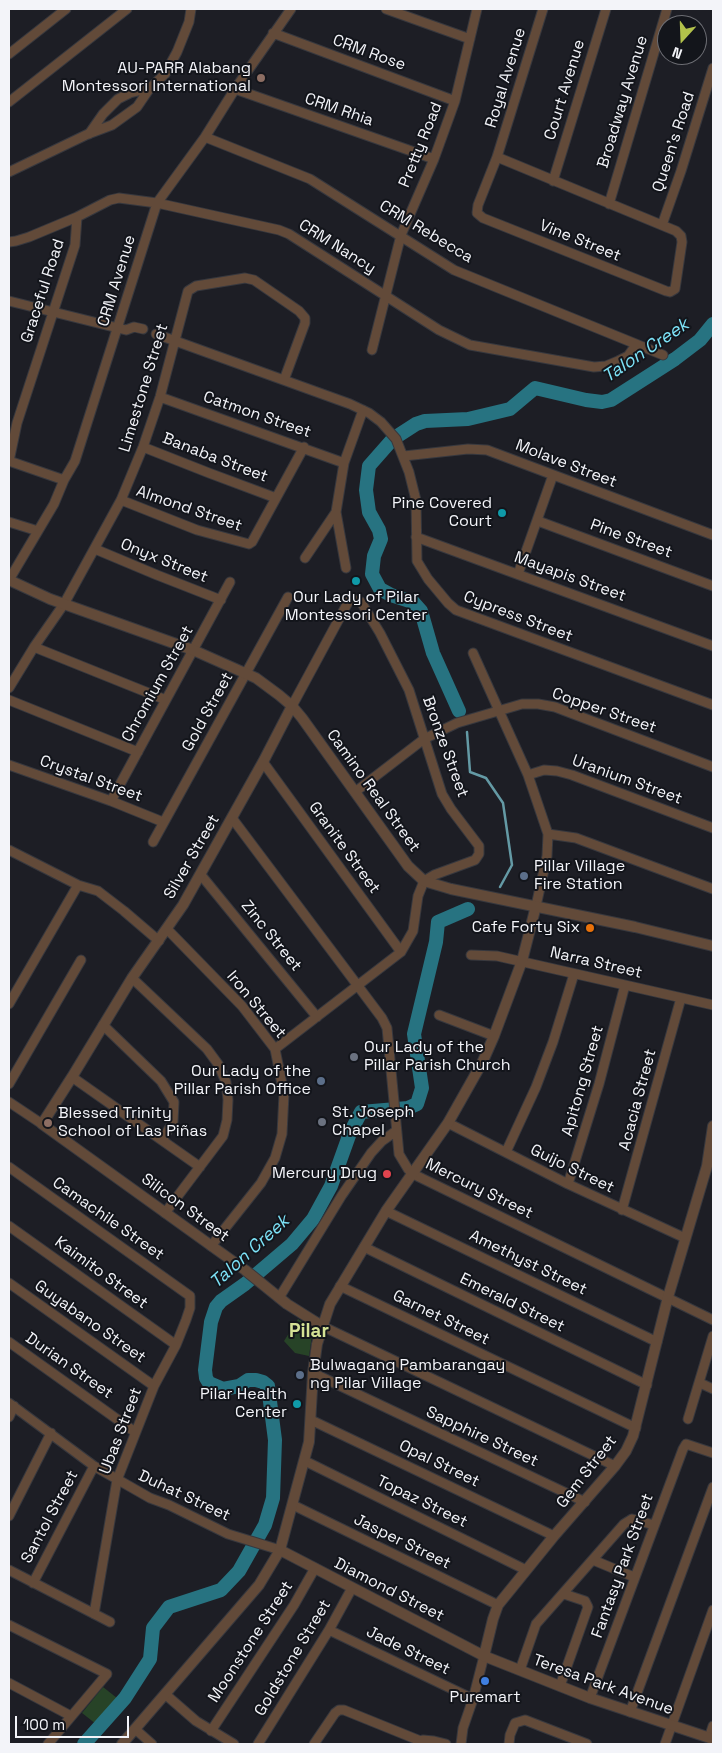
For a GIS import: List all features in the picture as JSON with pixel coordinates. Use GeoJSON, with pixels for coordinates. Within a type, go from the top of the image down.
{"type":"FeatureCollection","features":[{"type":"Feature","properties":{"kind":"street"},"geometry":{"type":"LineString","coordinates":[[9,54],[66,9]]}},
{"type":"Feature","properties":{"kind":"street"},"geometry":{"type":"LineString","coordinates":[[9,102],[127,9]]}},
{"type":"Feature","properties":{"kind":"street"},"geometry":{"type":"LineString","coordinates":[[9,172],[88,134],[112,125],[137,107],[150,88],[164,74],[177,52],[189,22],[191,9]]}},
{"type":"Feature","properties":{"kind":"street","name":"CRM Avenue"},"geometry":{"type":"LineString","coordinates":[[9,580],[54,504],[64,480],[75,461],[157,203],[205,137],[235,89],[291,9]]}},
{"type":"Feature","properties":{"kind":"street"},"geometry":{"type":"LineString","coordinates":[[386,9],[470,39]]}},
{"type":"Feature","properties":{"kind":"street","name":"Pretty Road"},"geometry":{"type":"LineString","coordinates":[[372,350],[400,234],[434,159],[454,100],[477,9]]}},
{"type":"Feature","properties":{"kind":"street","name":"Royal Avenue"},"geometry":{"type":"LineString","coordinates":[[477,212],[497,157],[543,9]]}},
{"type":"Feature","properties":{"kind":"street","name":"Court Avenue"},"geometry":{"type":"LineString","coordinates":[[553,181],[606,9]]}},
{"type":"Feature","properties":{"kind":"street","name":"Broadway Avenue"},"geometry":{"type":"LineString","coordinates":[[609,204],[667,9]]}},
{"type":"Feature","properties":{"kind":"street","name":"CRM Rose"},"geometry":{"type":"LineString","coordinates":[[273,33],[454,100]]}},
{"type":"Feature","properties":{"kind":"street","name":"Queen's Road"},"geometry":{"type":"LineString","coordinates":[[662,225],[713,68]]}},
{"type":"Feature","properties":{"kind":"street"},"geometry":{"type":"LineString","coordinates":[[88,134],[102,114],[118,99],[130,93],[150,88]]}},
{"type":"Feature","properties":{"kind":"street","name":"CRM Rhia"},"geometry":{"type":"LineString","coordinates":[[235,89],[434,159]]}},
{"type":"Feature","properties":{"kind":"street","name":"CRM Rebecca"},"geometry":{"type":"LineString","coordinates":[[205,137],[310,179],[400,234],[454,270],[663,355]]}},
{"type":"Feature","properties":{"kind":"street"},"geometry":{"type":"LineString","coordinates":[[497,157],[662,225]]}},
{"type":"Feature","properties":{"kind":"street","name":"CRM Nancy"},"geometry":{"type":"LineString","coordinates":[[9,242],[29,237],[110,200],[119,198],[157,203],[279,230],[439,330],[470,345],[594,367],[606,366],[628,356],[636,345]]}},
{"type":"Feature","properties":{"kind":"street","name":"Vine Street"},"geometry":{"type":"LineString","coordinates":[[477,212],[483,218],[666,291],[673,291],[676,286],[682,242],[681,236],[676,231],[662,225]]}},
{"type":"Feature","properties":{"kind":"street","name":"Graceful Road"},"geometry":{"type":"LineString","coordinates":[[10,461],[17,423],[75,244],[78,216]]}},
{"type":"Feature","properties":{"kind":"street","name":"Limestone Street"},"geometry":{"type":"LineString","coordinates":[[9,688],[64,604],[121,500],[143,447],[160,397],[186,295],[191,288],[237,279],[254,280],[300,311],[305,318],[304,328],[284,380]]}},
{"type":"Feature","properties":{"kind":"street"},"geometry":{"type":"LineString","coordinates":[[9,301],[118,328],[128,330],[134,327],[143,329]]}},
{"type":"Feature","properties":{"kind":"street","name":"Cypress Street"},"geometry":{"type":"LineString","coordinates":[[156,334],[284,380],[363,410],[376,417],[396,439],[404,456],[416,500],[417,560],[421,569],[448,603],[456,610],[713,705]]}},
{"type":"Feature","properties":{"kind":"street","name":"Catmon Street"},"geometry":{"type":"LineString","coordinates":[[160,397],[304,447],[344,463]]}},
{"type":"Feature","properties":{"kind":"street"},"geometry":{"type":"LineString","coordinates":[[346,568],[336,512],[344,463],[363,410]]}},
{"type":"Feature","properties":{"kind":"street","name":"Banaba Street"},"geometry":{"type":"LineString","coordinates":[[143,447],[276,498]]}},
{"type":"Feature","properties":{"kind":"street"},"geometry":{"type":"LineString","coordinates":[[276,498],[304,447]]}},
{"type":"Feature","properties":{"kind":"street","name":"Molave Street"},"geometry":{"type":"LineString","coordinates":[[404,456],[468,449],[487,450],[713,535]]}},
{"type":"Feature","properties":{"kind":"street"},"geometry":{"type":"LineString","coordinates":[[10,461],[64,480]]}},
{"type":"Feature","properties":{"kind":"street"},"geometry":{"type":"LineString","coordinates":[[518,574],[553,475]]}},
{"type":"Feature","properties":{"kind":"street","name":"Almond Street"},"geometry":{"type":"LineString","coordinates":[[121,500],[197,530],[249,544],[252,542],[276,498]]}},
{"type":"Feature","properties":{"kind":"street"},"geometry":{"type":"LineString","coordinates":[[305,558],[336,512]]}},
{"type":"Feature","properties":{"kind":"street","name":"Pine Street"},"geometry":{"type":"LineString","coordinates":[[538,521],[713,586]]}},
{"type":"Feature","properties":{"kind":"street"},"geometry":{"type":"LineString","coordinates":[[9,522],[38,531]]}},
{"type":"Feature","properties":{"kind":"street","name":"Mayapis Street"},"geometry":{"type":"LineString","coordinates":[[416,537],[713,646]]}},
{"type":"Feature","properties":{"kind":"street","name":"Onyx Street"},"geometry":{"type":"LineString","coordinates":[[95,548],[221,600]]}},
{"type":"Feature","properties":{"kind":"street","name":"Camino Real Street"},"geometry":{"type":"LineString","coordinates":[[9,580],[34,593],[193,650],[246,674],[280,695],[292,706],[408,866],[424,881],[451,889],[635,927],[713,946]]}},
{"type":"Feature","properties":{"kind":"street","name":"Chromium Street"},"geometry":{"type":"LineString","coordinates":[[111,801],[230,582]]}},
{"type":"Feature","properties":{"kind":"street","name":"Gold Street"},"geometry":{"type":"LineString","coordinates":[[153,842],[288,597]]}},
{"type":"Feature","properties":{"kind":"street","name":"Silver Street"},"geometry":{"type":"LineString","coordinates":[[42,1124],[132,978],[184,905],[346,606],[350,601],[355,600]]}},
{"type":"Feature","properties":{"kind":"street","name":"Bronze Street"},"geometry":{"type":"LineString","coordinates":[[355,600],[362,602],[366,608],[409,690],[442,794],[451,810],[479,846],[479,854],[474,860],[434,875],[424,881]]}},
{"type":"Feature","properties":{"kind":"street"},"geometry":{"type":"LineString","coordinates":[[34,648],[166,700]]}},
{"type":"Feature","properties":{"kind":"street"},"geometry":{"type":"LineString","coordinates":[[122,1744],[259,1585],[280,1550],[305,1462],[311,1420],[312,1373],[317,1344],[330,1304],[386,1211],[448,1123],[476,1075],[494,1036],[522,961],[547,856],[548,834],[528,775],[474,653]]}},
{"type":"Feature","properties":{"kind":"street"},"geometry":{"type":"LineString","coordinates":[[9,700],[138,752]]}},
{"type":"Feature","properties":{"kind":"street","name":"Copper Street"},"geometry":{"type":"LineString","coordinates":[[355,792],[424,739],[458,723],[522,704],[538,704],[555,708],[713,767]]}},
{"type":"Feature","properties":{"kind":"street","name":"Granite Street"},"geometry":{"type":"LineString","coordinates":[[263,762],[401,952]]}},
{"type":"Feature","properties":{"kind":"street","name":"Crystal Street"},"geometry":{"type":"LineString","coordinates":[[9,765],[111,801],[163,822]]}},
{"type":"Feature","properties":{"kind":"street","name":"Uranium Street"},"geometry":{"type":"LineString","coordinates":[[528,775],[544,770],[572,775],[713,828]]}},
{"type":"Feature","properties":{"kind":"street","name":"Mercury Street"},"geometry":{"type":"LineString","coordinates":[[232,818],[387,1028],[396,1131],[402,1163],[413,1174],[713,1320]]}},
{"type":"Feature","properties":{"kind":"street"},"geometry":{"type":"LineString","coordinates":[[548,834],[576,838],[713,888]]}},
{"type":"Feature","properties":{"kind":"street"},"geometry":{"type":"LineString","coordinates":[[9,850],[78,885],[92,888],[104,895],[159,941]]}},
{"type":"Feature","properties":{"kind":"street","name":"Zinc Street"},"geometry":{"type":"LineString","coordinates":[[201,874],[317,1016]]}},
{"type":"Feature","properties":{"kind":"street"},"geometry":{"type":"LineString","coordinates":[[275,1048],[401,952],[413,931],[418,896],[424,881]]}},
{"type":"Feature","properties":{"kind":"street"},"geometry":{"type":"LineString","coordinates":[[9,1004],[78,885]]}},
{"type":"Feature","properties":{"kind":"street","name":"Iron Street"},"geometry":{"type":"LineString","coordinates":[[167,929],[242,1006],[275,1048],[284,1094],[282,1134],[276,1158],[261,1183],[211,1246]]}},
{"type":"Feature","properties":{"kind":"street","name":"Narra Street"},"geometry":{"type":"LineString","coordinates":[[471,955],[497,956],[522,961],[713,1005]]}},
{"type":"Feature","properties":{"kind":"street"},"geometry":{"type":"LineString","coordinates":[[9,1084],[80,960]]}},
{"type":"Feature","properties":{"kind":"street"},"geometry":{"type":"LineString","coordinates":[[506,1152],[522,1119],[553,1042],[574,974]]}},
{"type":"Feature","properties":{"kind":"street"},"geometry":{"type":"LineString","coordinates":[[132,978],[207,1049],[218,1064],[226,1082],[228,1100],[227,1120],[223,1136],[165,1213]]}},
{"type":"Feature","properties":{"kind":"street","name":"Apitong Street"},"geometry":{"type":"LineString","coordinates":[[568,1184],[599,1084],[625,986]]}},
{"type":"Feature","properties":{"kind":"street","name":"Acacia Street"},"geometry":{"type":"LineString","coordinates":[[622,1210],[681,998]]}},
{"type":"Feature","properties":{"kind":"street"},"geometry":{"type":"LineString","coordinates":[[438,1015],[494,1036]]}},
{"type":"Feature","properties":{"kind":"street"},"geometry":{"type":"LineString","coordinates":[[102,1025],[161,1082],[174,1102],[173,1122],[162,1140]]}},
{"type":"Feature","properties":{"kind":"street"},"geometry":{"type":"LineString","coordinates":[[72,1077],[200,1167]]}},
{"type":"Feature","properties":{"kind":"street","name":"Silicon Street"},"geometry":{"type":"LineString","coordinates":[[9,1102],[249,1273],[279,1298],[322,1326],[616,1466]]}},
{"type":"Feature","properties":{"kind":"street","name":"Guijo Street"},"geometry":{"type":"LineString","coordinates":[[448,1123],[568,1184],[685,1238]]}},
{"type":"Feature","properties":{"kind":"street","name":"Gem Street"},"geometry":{"type":"LineString","coordinates":[[461,1744],[498,1605],[554,1536],[616,1466],[626,1451],[636,1428],[668,1298],[707,1166],[713,1126]]}},
{"type":"Feature","properties":{"kind":"street"},"geometry":{"type":"LineString","coordinates":[[279,1298],[342,1195],[366,1160],[382,1141],[396,1131]]}},
{"type":"Feature","properties":{"kind":"street","name":"Camachile Street"},"geometry":{"type":"LineString","coordinates":[[9,1167],[190,1296]]}},
{"type":"Feature","properties":{"kind":"street","name":"Amethyst Street"},"geometry":{"type":"LineString","coordinates":[[386,1211],[657,1342]]}},
{"type":"Feature","properties":{"kind":"street","name":"Kaimito Street"},"geometry":{"type":"LineString","coordinates":[[9,1226],[176,1345]]}},
{"type":"Feature","properties":{"kind":"street","name":"Emerald Street"},"geometry":{"type":"LineString","coordinates":[[364,1247],[647,1385]]}},
{"type":"Feature","properties":{"kind":"street","name":"Guyabano Street"},"geometry":{"type":"LineString","coordinates":[[9,1283],[154,1386]]}},
{"type":"Feature","properties":{"kind":"street","name":"Garnet Street"},"geometry":{"type":"LineString","coordinates":[[340,1286],[636,1428]]}},
{"type":"Feature","properties":{"kind":"street","name":"Ubas Street"},"geometry":{"type":"LineString","coordinates":[[94,1614],[117,1480],[154,1386],[176,1345],[190,1308],[190,1296]]}},
{"type":"Feature","properties":{"kind":"street"},"geometry":{"type":"LineString","coordinates":[[688,1419],[713,1336]]}},
{"type":"Feature","properties":{"kind":"street","name":"Durian Street"},"geometry":{"type":"LineString","coordinates":[[9,1342],[135,1432]]}},
{"type":"Feature","properties":{"kind":"street","name":"Sapphire Street"},"geometry":{"type":"LineString","coordinates":[[312,1373],[585,1502]]}},
{"type":"Feature","properties":{"kind":"street"},"geometry":{"type":"LineString","coordinates":[[700,1383],[713,1389]]}},
{"type":"Feature","properties":{"kind":"street"},"geometry":{"type":"LineString","coordinates":[[9,1417],[11,1405]]}},
{"type":"Feature","properties":{"kind":"street","name":"Duhat Street"},"geometry":{"type":"LineString","coordinates":[[11,1405],[94,1466],[150,1498],[231,1534],[280,1550]]}},
{"type":"Feature","properties":{"kind":"street","name":"Opal Street"},"geometry":{"type":"LineString","coordinates":[[311,1420],[554,1536]]}},
{"type":"Feature","properties":{"kind":"street"},"geometry":{"type":"LineString","coordinates":[[9,1516],[51,1433]]}},
{"type":"Feature","properties":{"kind":"street","name":"Fantasy Park Street"},"geometry":{"type":"LineString","coordinates":[[590,1698],[634,1577],[686,1444],[713,1453]]}},
{"type":"Feature","properties":{"kind":"street","name":"Topaz Street"},"geometry":{"type":"LineString","coordinates":[[305,1462],[526,1570]]}},
{"type":"Feature","properties":{"kind":"street","name":"Santol Street"},"geometry":{"type":"LineString","coordinates":[[33,1583],[94,1466]]}},
{"type":"Feature","properties":{"kind":"street"},"geometry":{"type":"LineString","coordinates":[[630,1712],[713,1487]]}},
{"type":"Feature","properties":{"kind":"street","name":"Jasper Street"},"geometry":{"type":"LineString","coordinates":[[292,1505],[498,1605]]}},
{"type":"Feature","properties":{"kind":"street"},"geometry":{"type":"LineString","coordinates":[[520,1670],[536,1624],[628,1521],[637,1519],[654,1525]]}},
{"type":"Feature","properties":{"kind":"street","name":"Diamond Street"},"geometry":{"type":"LineString","coordinates":[[280,1550],[484,1656]]}},
{"type":"Feature","properties":{"kind":"street"},"geometry":{"type":"LineString","coordinates":[[593,1560],[634,1577]]}},
{"type":"Feature","properties":{"kind":"street","name":"Moonstone Street"},"geometry":{"type":"LineString","coordinates":[[211,1731],[294,1605],[315,1568]]}},
{"type":"Feature","properties":{"kind":"street"},"geometry":{"type":"LineString","coordinates":[[9,1570],[110,1622]]}},
{"type":"Feature","properties":{"kind":"street","name":"Goldstone Street"},"geometry":{"type":"LineString","coordinates":[[258,1744],[329,1630],[352,1588]]}},
{"type":"Feature","properties":{"kind":"street"},"geometry":{"type":"LineString","coordinates":[[560,1686],[588,1607],[585,1601],[564,1594]]}},
{"type":"Feature","properties":{"kind":"street"},"geometry":{"type":"LineString","coordinates":[[665,1744],[713,1610]]}},
{"type":"Feature","properties":{"kind":"street"},"geometry":{"type":"LineString","coordinates":[[9,1624],[107,1674],[48,1744]]}},
{"type":"Feature","properties":{"kind":"street","name":"Jade Street"},"geometry":{"type":"LineString","coordinates":[[329,1630],[473,1699]]}},
{"type":"Feature","properties":{"kind":"street","name":"Teresa Park Avenue"},"geometry":{"type":"LineString","coordinates":[[484,1656],[590,1698],[711,1738]]}},
{"type":"Feature","properties":{"kind":"street"},"geometry":{"type":"LineString","coordinates":[[9,1683],[71,1716]]}},
{"type":"Feature","properties":{"kind":"street"},"geometry":{"type":"LineString","coordinates":[[165,1694],[186,1714],[234,1744]]}},
{"type":"Feature","properties":{"kind":"street"},"geometry":{"type":"LineString","coordinates":[[314,1744],[339,1710],[344,1710],[428,1744]]}},
{"type":"Feature","properties":{"kind":"street"},"geometry":{"type":"LineString","coordinates":[[509,1744],[510,1735],[516,1723],[525,1720],[587,1744]]}},
{"type":"Feature","properties":{"kind":"street"},"geometry":{"type":"LineString","coordinates":[[711,1738],[713,1726]]}},
{"type":"Feature","properties":{"kind":"street"},"geometry":{"type":"LineString","coordinates":[[135,1729],[152,1744]]}},
{"type":"Feature","properties":{"kind":"street"},"geometry":{"type":"LineString","coordinates":[[418,1740],[446,1744]]}},
{"type":"Feature","properties":{"kind":"green space"},"geometry":{"type":"Polygon","coordinates":[[[298,1319],[313,1329],[309,1356],[295,1353],[284,1341],[298,1319]]]}},
{"type":"Feature","properties":{"kind":"green space"},"geometry":{"type":"Polygon","coordinates":[[[103,1687],[117,1698],[96,1724],[82,1713],[103,1687]]]}},
{"type":"Feature","properties":{"kind":"waterway","name":"Talon Creek"},"geometry":{"type":"LineString","coordinates":[[399,435],[416,424],[425,421],[468,419],[510,409],[535,388],[586,400],[602,402],[611,400],[675,359],[700,340],[713,324]]}},
{"type":"Feature","properties":{"kind":"waterway","name":"Talon Creek"},"geometry":{"type":"LineString","coordinates":[[391,441],[369,466],[366,490],[369,512],[379,530],[381,539],[374,556],[372,574],[380,589],[391,595],[413,602],[421,611],[433,653],[459,711]]}},
{"type":"Feature","properties":{"kind":"waterway","name":"Talon Creek"},"geometry":{"type":"LineString","coordinates":[[467,732],[470,772],[486,778],[503,803],[512,865],[500,887]]}},
{"type":"Feature","properties":{"kind":"waterway","name":"Talon Creek"},"geometry":{"type":"LineString","coordinates":[[84,1744],[125,1698],[150,1659],[153,1628],[169,1607],[221,1590],[239,1571],[265,1525],[273,1498],[275,1440],[268,1386],[256,1380],[248,1380],[239,1386],[223,1389],[209,1383],[205,1370],[211,1322],[216,1307],[221,1301],[245,1284],[292,1244],[313,1219],[331,1186],[350,1133],[361,1112],[408,1108],[417,1104],[422,1088],[414,1034],[436,942],[438,922],[468,909]]}},
{"type":"Feature","properties":{"kind":"place","name":"AU-PARR Alabang Montessori International"},"geometry":{"type":"Point","coordinates":[261,78]}},
{"type":"Feature","properties":{"kind":"place","name":"Pine Covered Court"},"geometry":{"type":"Point","coordinates":[502,513]}},
{"type":"Feature","properties":{"kind":"place","name":"Our Lady of Pilar Montessori Center"},"geometry":{"type":"Point","coordinates":[356,581]}},
{"type":"Feature","properties":{"kind":"place","name":"Pillar Village Fire Station"},"geometry":{"type":"Point","coordinates":[524,876]}},
{"type":"Feature","properties":{"kind":"place","name":"Cafe Forty Six"},"geometry":{"type":"Point","coordinates":[590,928]}},
{"type":"Feature","properties":{"kind":"place","name":"Our Lady of the Pillar Parish Church"},"geometry":{"type":"Point","coordinates":[354,1057]}},
{"type":"Feature","properties":{"kind":"place","name":"Our Lady of the Pillar Parish Office"},"geometry":{"type":"Point","coordinates":[321,1081]}},
{"type":"Feature","properties":{"kind":"place","name":"St. Joseph Chapel"},"geometry":{"type":"Point","coordinates":[322,1122]}},
{"type":"Feature","properties":{"kind":"place","name":"Blessed Trinity School of Las Piñas"},"geometry":{"type":"Point","coordinates":[48,1123]}},
{"type":"Feature","properties":{"kind":"place","name":"Mercury Drug"},"geometry":{"type":"Point","coordinates":[387,1174]}},
{"type":"Feature","properties":{"kind":"place","name":"Bulwagang Pambarangay ng Pilar Village"},"geometry":{"type":"Point","coordinates":[300,1375]}},
{"type":"Feature","properties":{"kind":"place","name":"Pilar Health Center"},"geometry":{"type":"Point","coordinates":[297,1404]}},
{"type":"Feature","properties":{"kind":"place","name":"Puremart"},"geometry":{"type":"Point","coordinates":[485,1681]}},
{"type":"Feature","properties":{"kind":"district","name":"Pilar"},"geometry":{"type":"Point","coordinates":[309,1332]}}]}
